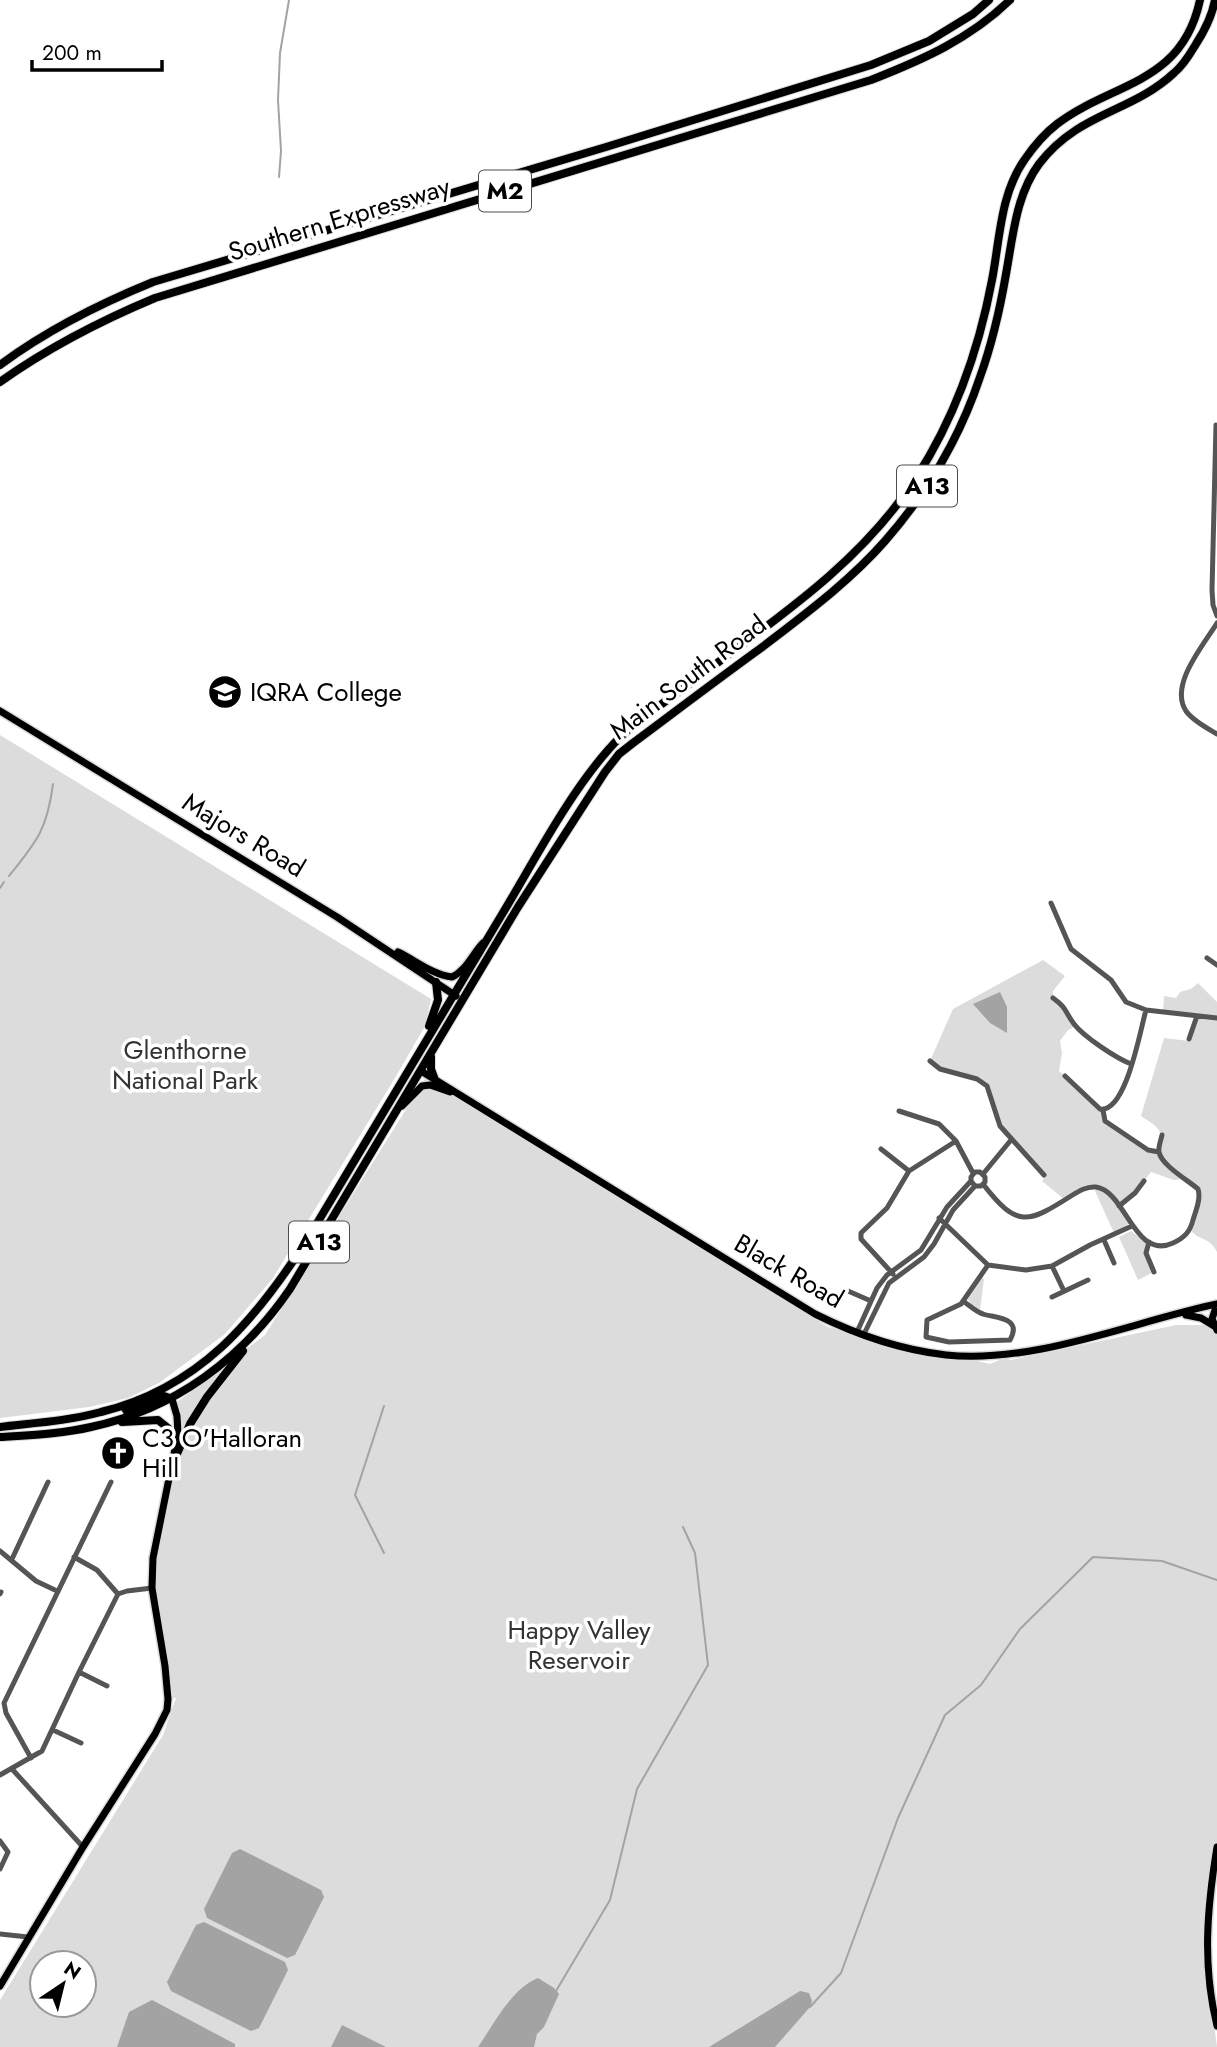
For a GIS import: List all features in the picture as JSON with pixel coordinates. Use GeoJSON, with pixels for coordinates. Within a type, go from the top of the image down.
{"type":"FeatureCollection","features":[{"type":"Feature","properties":{"kind":"highway","name":"Southern Expressway"},"geometry":{"type":"LineString","coordinates":[[0,365],[34,341],[84,313],[153,282],[871,65],[929,41],[965,19],[989,0]]}},
{"type":"Feature","properties":{"kind":"highway","name":"Southern Expressway"},"geometry":{"type":"LineString","coordinates":[[0,382],[39,355],[88,327],[155,298],[881,76],[952,44],[1010,0]]}},
{"type":"Feature","properties":{"kind":"highway","name":"Main South Road"},"geometry":{"type":"LineString","coordinates":[[0,1426],[92,1415],[122,1406],[171,1383],[197,1367],[231,1340],[270,1297],[595,764],[629,729],[833,573],[875,531],[901,499],[926,461],[950,415],[965,377],[992,280],[998,236],[1009,190],[1022,163],[1059,122],[1136,83],[1163,63],[1187,34],[1200,0]]}},
{"type":"Feature","properties":{"kind":"highway","name":"Main South Road"},"geometry":{"type":"LineString","coordinates":[[0,1437],[65,1432],[112,1422],[172,1399],[221,1366],[255,1335],[290,1289],[518,907],[620,754],[843,584],[885,542],[907,514],[926,487],[963,422],[987,357],[1019,205],[1032,175],[1060,141],[1079,126],[1152,90],[1175,73],[1204,32],[1215,4]]}},
{"type":"Feature","properties":{"kind":"highway"},"geometry":{"type":"LineString","coordinates":[[833,573],[843,584]]}},
{"type":"Feature","properties":{"kind":"highway"},"geometry":{"type":"LineString","coordinates":[[566,810],[573,805],[598,770],[606,772]]}},
{"type":"Feature","properties":{"kind":"highway","name":"A13"},"geometry":{"type":"LineString","coordinates":[[419,1051],[434,1017],[438,999],[436,982]]}},
{"type":"Feature","properties":{"kind":"highway"},"geometry":{"type":"LineString","coordinates":[[431,1054],[431,1069],[435,1080]]}},
{"type":"Feature","properties":{"kind":"highway"},"geometry":{"type":"LineString","coordinates":[[411,1065],[421,1070]]}},
{"type":"Feature","properties":{"kind":"highway"},"geometry":{"type":"LineString","coordinates":[[174,1461],[190,1424],[207,1397],[255,1335]]}},
{"type":"Feature","properties":{"kind":"highway"},"geometry":{"type":"LineString","coordinates":[[92,1415],[123,1411],[164,1396],[172,1399],[171,1383]]}},
{"type":"Feature","properties":{"kind":"highway"},"geometry":{"type":"LineString","coordinates":[[112,1422],[158,1420],[168,1429],[176,1445]]}},
{"type":"Feature","properties":{"kind":"main road","name":"Majors Road"},"geometry":{"type":"LineString","coordinates":[[0,712],[381,945],[463,1000]]}},
{"type":"Feature","properties":{"kind":"main road","name":"A13"},"geometry":{"type":"LineString","coordinates":[[381,945],[416,960],[439,974],[452,977],[461,972],[473,953],[488,938]]}},
{"type":"Feature","properties":{"kind":"main road","name":"Black Road"},"geometry":{"type":"LineString","coordinates":[[421,1070],[815,1314],[860,1333],[907,1347],[947,1355],[1024,1352],[1217,1304]]}},
{"type":"Feature","properties":{"kind":"main road","name":"A13"},"geometry":{"type":"LineString","coordinates":[[397,1110],[422,1086],[430,1085],[461,1096]]}},
{"type":"Feature","properties":{"kind":"main road"},"geometry":{"type":"LineString","coordinates":[[1216,1328],[1212,1315],[1217,1304]]}},
{"type":"Feature","properties":{"kind":"main road"},"geometry":{"type":"LineString","coordinates":[[1179,1314],[1196,1316],[1216,1328]]}},
{"type":"Feature","properties":{"kind":"main road"},"geometry":{"type":"LineString","coordinates":[[0,1986],[83,1847],[155,1734],[167,1710],[166,1666],[152,1588],[153,1559],[176,1445],[178,1424],[172,1399]]}},
{"type":"Feature","properties":{"kind":"main road"},"geometry":{"type":"LineString","coordinates":[[1217,1847],[1206,1942],[1208,1979],[1217,2026]]}},
{"type":"Feature","properties":{"kind":"street"},"geometry":{"type":"LineString","coordinates":[[1216,425],[1212,590],[1217,616]]}},
{"type":"Feature","properties":{"kind":"street"},"geometry":{"type":"LineString","coordinates":[[1217,623],[1186,674],[1180,694],[1187,713],[1217,734]]}},
{"type":"Feature","properties":{"kind":"street"},"geometry":{"type":"LineString","coordinates":[[1051,903],[1071,949],[1111,980],[1126,1002],[1146,1010],[1217,1018]]}},
{"type":"Feature","properties":{"kind":"street"},"geometry":{"type":"LineString","coordinates":[[1207,958],[1217,965]]}},
{"type":"Feature","properties":{"kind":"street"},"geometry":{"type":"LineString","coordinates":[[1053,998],[1067,1009],[1076,1026],[1131,1064]]}},
{"type":"Feature","properties":{"kind":"street"},"geometry":{"type":"LineString","coordinates":[[1103,1110],[1113,1105],[1120,1097],[1146,1010]]}},
{"type":"Feature","properties":{"kind":"street"},"geometry":{"type":"LineString","coordinates":[[1189,1039],[1197,1016]]}},
{"type":"Feature","properties":{"kind":"street"},"geometry":{"type":"LineString","coordinates":[[930,1061],[940,1069],[977,1079],[987,1086],[1000,1126],[1044,1175]]}},
{"type":"Feature","properties":{"kind":"street"},"geometry":{"type":"LineString","coordinates":[[1065,1076],[1103,1110],[1105,1121],[1148,1150],[1159,1152]]}},
{"type":"Feature","properties":{"kind":"street"},"geometry":{"type":"LineString","coordinates":[[860,1333],[877,1288],[924,1256],[934,1244],[942,1220],[973,1183],[973,1173],[956,1141],[939,1124],[899,1111]]}},
{"type":"Feature","properties":{"kind":"street"},"geometry":{"type":"LineString","coordinates":[[973,1183],[983,1184],[1001,1207],[1013,1215],[1027,1218],[1049,1210],[1088,1188],[1106,1190],[1132,1226],[1149,1242],[1160,1246],[1169,1245],[1185,1236],[1191,1229],[1200,1195],[1198,1188],[1183,1179],[1161,1158],[1159,1152],[1162,1135]]}},
{"type":"Feature","properties":{"kind":"street"},"geometry":{"type":"LineString","coordinates":[[983,1174],[1012,1140]]}},
{"type":"Feature","properties":{"kind":"street"},"geometry":{"type":"LineString","coordinates":[[894,1274],[860,1236],[887,1208],[909,1171],[956,1141]]}},
{"type":"Feature","properties":{"kind":"street"},"geometry":{"type":"LineString","coordinates":[[881,1149],[909,1171]]}},
{"type":"Feature","properties":{"kind":"street"},"geometry":{"type":"LineString","coordinates":[[973,1173],[983,1174]]}},
{"type":"Feature","properties":{"kind":"street"},"geometry":{"type":"LineString","coordinates":[[983,1174],[983,1184]]}},
{"type":"Feature","properties":{"kind":"street"},"geometry":{"type":"LineString","coordinates":[[1119,1206],[1135,1193],[1144,1181]]}},
{"type":"Feature","properties":{"kind":"street"},"geometry":{"type":"LineString","coordinates":[[942,1220],[988,1265],[1026,1270],[1052,1266],[1132,1226]]}},
{"type":"Feature","properties":{"kind":"street"},"geometry":{"type":"LineString","coordinates":[[1104,1240],[1114,1263]]}},
{"type":"Feature","properties":{"kind":"street"},"geometry":{"type":"LineString","coordinates":[[1149,1242],[1146,1253],[1154,1272]]}},
{"type":"Feature","properties":{"kind":"street"},"geometry":{"type":"LineString","coordinates":[[963,1301],[979,1312],[999,1316],[1009,1322],[1012,1325],[1010,1340],[949,1342],[926,1337],[927,1320],[957,1307],[988,1265]]}},
{"type":"Feature","properties":{"kind":"street"},"geometry":{"type":"LineString","coordinates":[[1052,1266],[1064,1291]]}},
{"type":"Feature","properties":{"kind":"street"},"geometry":{"type":"LineString","coordinates":[[860,1333],[894,1274]]}},
{"type":"Feature","properties":{"kind":"street"},"geometry":{"type":"LineString","coordinates":[[1052,1297],[1088,1280]]}},
{"type":"Feature","properties":{"kind":"street"},"geometry":{"type":"LineString","coordinates":[[848,1291],[871,1301]]}},
{"type":"Feature","properties":{"kind":"street"},"geometry":{"type":"LineString","coordinates":[[12,1559],[48,1482]]}},
{"type":"Feature","properties":{"kind":"street"},"geometry":{"type":"LineString","coordinates":[[31,1758],[6,1713],[4,1703],[111,1482]]}},
{"type":"Feature","properties":{"kind":"street"},"geometry":{"type":"LineString","coordinates":[[0,1550],[36,1581],[57,1591]]}},
{"type":"Feature","properties":{"kind":"street"},"geometry":{"type":"LineString","coordinates":[[74,1557],[97,1570],[118,1594]]}},
{"type":"Feature","properties":{"kind":"street"},"geometry":{"type":"LineString","coordinates":[[0,1775],[42,1751],[118,1594],[152,1588]]}},
{"type":"Feature","properties":{"kind":"street"},"geometry":{"type":"LineString","coordinates":[[79,1672],[107,1686]]}},
{"type":"Feature","properties":{"kind":"street"},"geometry":{"type":"LineString","coordinates":[[0,1688],[10,1689]]}},
{"type":"Feature","properties":{"kind":"street"},"geometry":{"type":"LineString","coordinates":[[52,1730],[82,1743]]}},
{"type":"Feature","properties":{"kind":"street"},"geometry":{"type":"LineString","coordinates":[[12,1769],[83,1847]]}},
{"type":"Feature","properties":{"kind":"street"},"geometry":{"type":"LineString","coordinates":[[0,1841],[8,1852],[0,1868]]}},
{"type":"Feature","properties":{"kind":"street"},"geometry":{"type":"LineString","coordinates":[[0,1934],[28,1937]]}},
{"type":"Feature","properties":{"kind":"green space","name":"Glenthorne National Park"},"geometry":{"type":"Polygon","coordinates":[[[0,735],[431,999],[425,1026],[273,1278],[225,1334],[159,1383],[128,1398],[89,1407],[0,1418],[0,735]]]}},
{"type":"Feature","properties":{"kind":"green space"},"geometry":{"type":"Polygon","coordinates":[[[1043,960],[1065,976],[1053,991],[1053,998],[1076,1026],[1068,1030],[1060,1041],[1062,1053],[1059,1071],[1100,1109],[1106,1121],[1148,1150],[1159,1152],[1160,1133],[1141,1116],[1164,1038],[1189,1041],[1197,1016],[1163,1012],[1164,996],[1176,998],[1180,992],[1191,989],[1198,983],[1217,1002],[1217,1252],[1210,1243],[1190,1229],[1198,1189],[1183,1179],[1174,1180],[1151,1172],[1135,1193],[1119,1206],[1130,1223],[1114,1233],[1095,1191],[1097,1188],[1088,1187],[1065,1200],[1042,1181],[1044,1178],[1003,1130],[984,1084],[930,1061],[953,1009],[1043,960]]]}},
{"type":"Feature","properties":{"kind":"green space","name":"Happy Valley Reservoir"},"geometry":{"type":"Polygon","coordinates":[[[425,1079],[828,1327],[990,1364],[1004,1358],[1011,1360],[1176,1325],[1217,1325],[1217,1874],[1205,1955],[1217,2047],[0,2047],[0,2000],[28,1954],[28,2019],[98,2019],[98,1949],[31,1949],[163,1735],[176,1698],[173,1698],[153,1574],[181,1441],[182,1424],[177,1402],[265,1335],[425,1079]]]}},
{"type":"Feature","properties":{"kind":"green space"},"geometry":{"type":"Polygon","coordinates":[[[1131,1231],[1148,1244],[1146,1248],[1154,1272],[1138,1280],[1119,1237],[1131,1231]]]}},
{"type":"Feature","properties":{"kind":"green space"},"geometry":{"type":"Polygon","coordinates":[[[982,1278],[984,1279],[980,1310],[968,1299],[982,1278]]]}},
{"type":"Feature","properties":{"kind":"shaded area"},"geometry":{"type":"Polygon","coordinates":[[[1000,992],[1007,1007],[1007,1033],[990,1023],[973,1004],[1000,992]]]}},
{"type":"Feature","properties":{"kind":"shaded area"},"geometry":{"type":"Polygon","coordinates":[[[240,1849],[321,1890],[324,1897],[295,1955],[287,1958],[207,1918],[204,1909],[232,1853],[240,1849]]]}},
{"type":"Feature","properties":{"kind":"shaded area"},"geometry":{"type":"Polygon","coordinates":[[[204,1922],[285,1962],[288,1970],[259,2028],[251,2031],[171,1991],[167,1982],[196,1925],[204,1922]]]}},
{"type":"Feature","properties":{"kind":"shaded area"},"geometry":{"type":"Polygon","coordinates":[[[538,1978],[559,1994],[544,2027],[537,2034],[534,2047],[478,2047],[511,1999],[528,1983],[538,1978]]]}},
{"type":"Feature","properties":{"kind":"shaded area"},"geometry":{"type":"Polygon","coordinates":[[[800,1991],[809,1993],[812,2001],[810,2007],[775,2047],[709,2047],[800,1991]]]}},
{"type":"Feature","properties":{"kind":"shaded area"},"geometry":{"type":"Polygon","coordinates":[[[152,2000],[235,2044],[235,2047],[117,2047],[129,2012],[152,2000]]]}},
{"type":"Feature","properties":{"kind":"shaded area"},"geometry":{"type":"Polygon","coordinates":[[[342,2025],[386,2047],[331,2047],[342,2025]]]}},
{"type":"Feature","properties":{"kind":"waterway"},"geometry":{"type":"LineString","coordinates":[[279,177],[280,53],[289,0]]}},
{"type":"Feature","properties":{"kind":"waterway"},"geometry":{"type":"LineString","coordinates":[[9,876],[44,824],[53,784]]}},
{"type":"Feature","properties":{"kind":"waterway"},"geometry":{"type":"LineString","coordinates":[[0,888],[4,882]]}},
{"type":"Feature","properties":{"kind":"waterway"},"geometry":{"type":"LineString","coordinates":[[384,1406],[355,1495],[384,1553]]}},
{"type":"Feature","properties":{"kind":"waterway"},"geometry":{"type":"LineString","coordinates":[[556,1991],[610,1900],[637,1789],[708,1665],[695,1553],[683,1527]]}},
{"type":"Feature","properties":{"kind":"waterway"},"geometry":{"type":"LineString","coordinates":[[810,2007],[841,1973],[898,1818],[945,1715],[981,1685],[1020,1629],[1093,1557],[1162,1561],[1217,1580]]}},
{"type":"Feature","properties":{"kind":"place","name":"IQRA College"},"geometry":{"type":"Point","coordinates":[225,692]}},
{"type":"Feature","properties":{"kind":"place","name":"C3 O'Halloran Hill"},"geometry":{"type":"Point","coordinates":[118,1453]}}]}
